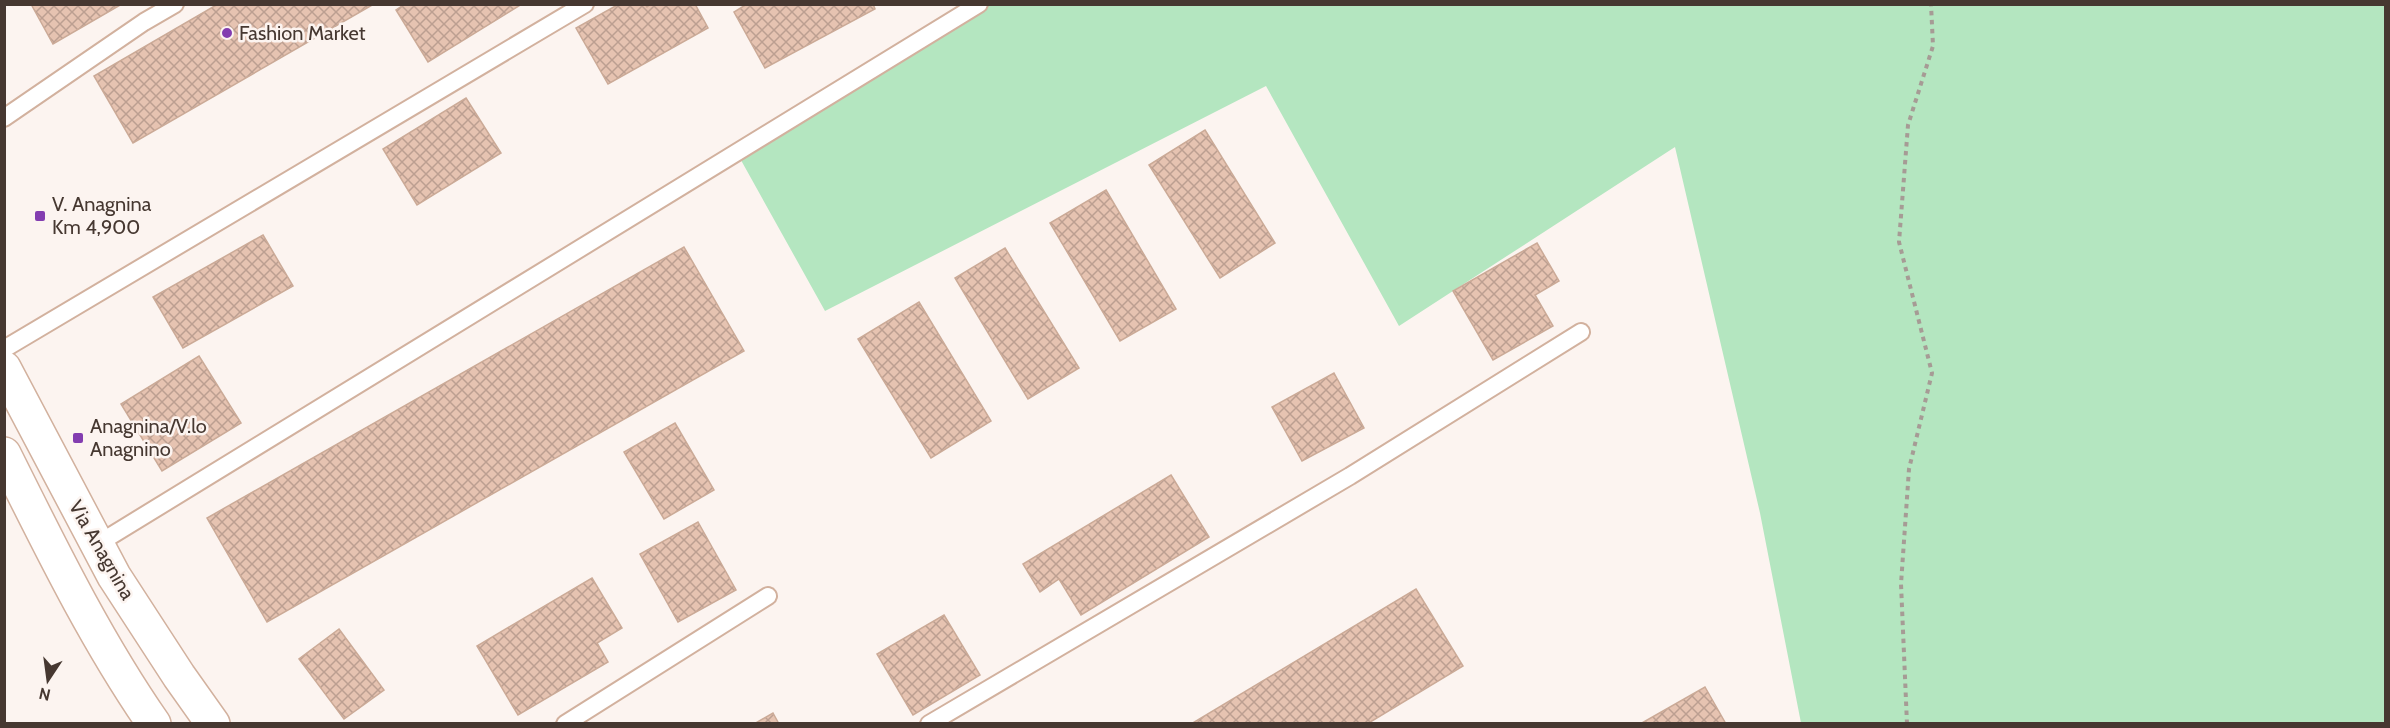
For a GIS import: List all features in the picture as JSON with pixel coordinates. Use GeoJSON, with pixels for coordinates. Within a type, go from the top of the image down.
{"type":"FeatureCollection","features":[{"type":"Feature","properties":{"kind":"main road","name":"Via Anagnina"},"geometry":{"type":"LineString","coordinates":[[4,368],[96,544],[179,676],[213,723]]}},
{"type":"Feature","properties":{"kind":"main road"},"geometry":{"type":"LineString","coordinates":[[4,454],[75,595],[101,641],[154,723]]}},
{"type":"Feature","properties":{"kind":"lane"},"geometry":{"type":"LineString","coordinates":[[4,118],[144,22],[175,4]]}},
{"type":"Feature","properties":{"kind":"lane"},"geometry":{"type":"LineString","coordinates":[[4,349],[585,4]]}},
{"type":"Feature","properties":{"kind":"lane"},"geometry":{"type":"LineString","coordinates":[[96,544],[979,4]]}},
{"type":"Feature","properties":{"kind":"lane"},"geometry":{"type":"LineString","coordinates":[[929,723],[1350,476],[1581,332]]}},
{"type":"Feature","properties":{"kind":"lane"},"geometry":{"type":"LineString","coordinates":[[565,723],[768,596]]}},
{"type":"Feature","properties":{"kind":"path"},"geometry":{"type":"LineString","coordinates":[[1907,723],[1900,584],[1908,469],[1932,374],[1899,242],[1908,125],[1933,46],[1931,4]]}},
{"type":"Feature","properties":{"kind":"green space"},"geometry":{"type":"Polygon","coordinates":[[[979,5],[2385,5],[2385,723],[1801,723],[1760,513],[1675,147],[1399,326],[1266,86],[825,311],[737,153],[979,5]]]}},
{"type":"Feature","properties":{"kind":"building"},"geometry":{"type":"Polygon","coordinates":[[[31,4],[122,4],[53,44],[31,4]]]}},
{"type":"Feature","properties":{"kind":"building"},"geometry":{"type":"Polygon","coordinates":[[[218,4],[374,4],[133,143],[94,76],[218,4]]]}},
{"type":"Feature","properties":{"kind":"building"},"geometry":{"type":"Polygon","coordinates":[[[405,4],[522,4],[428,62],[396,10],[405,4]]]}},
{"type":"Feature","properties":{"kind":"building"},"geometry":{"type":"Polygon","coordinates":[[[619,4],[645,4],[647,7],[651,4],[695,4],[708,28],[608,84],[576,28],[619,4]]]}},
{"type":"Feature","properties":{"kind":"building"},"geometry":{"type":"Polygon","coordinates":[[[747,4],[873,4],[875,9],[765,68],[734,12],[747,4]]]}},
{"type":"Feature","properties":{"kind":"building"},"geometry":{"type":"Polygon","coordinates":[[[466,98],[501,153],[417,205],[383,149],[466,98]]]}},
{"type":"Feature","properties":{"kind":"building"},"geometry":{"type":"Polygon","coordinates":[[[1205,130],[1275,243],[1220,278],[1149,165],[1205,130]]]}},
{"type":"Feature","properties":{"kind":"building"},"geometry":{"type":"Polygon","coordinates":[[[1106,190],[1176,309],[1120,341],[1050,223],[1106,190]]]}},
{"type":"Feature","properties":{"kind":"building"},"geometry":{"type":"Polygon","coordinates":[[[263,235],[293,286],[183,348],[153,297],[263,235]]]}},
{"type":"Feature","properties":{"kind":"building"},"geometry":{"type":"Polygon","coordinates":[[[1537,243],[1559,281],[1535,295],[1553,326],[1493,360],[1453,291],[1537,243]]]}},
{"type":"Feature","properties":{"kind":"building"},"geometry":{"type":"Polygon","coordinates":[[[684,247],[744,351],[267,622],[207,518],[684,247]]]}},
{"type":"Feature","properties":{"kind":"building"},"geometry":{"type":"Polygon","coordinates":[[[1005,248],[1079,368],[1028,399],[955,278],[1005,248]]]}},
{"type":"Feature","properties":{"kind":"building"},"geometry":{"type":"Polygon","coordinates":[[[919,302],[991,421],[931,458],[858,339],[919,302]]]}},
{"type":"Feature","properties":{"kind":"building"},"geometry":{"type":"Polygon","coordinates":[[[199,356],[241,423],[162,471],[121,404],[199,356]]]}},
{"type":"Feature","properties":{"kind":"building"},"geometry":{"type":"Polygon","coordinates":[[[1334,373],[1364,428],[1302,461],[1272,407],[1334,373]]]}},
{"type":"Feature","properties":{"kind":"building"},"geometry":{"type":"Polygon","coordinates":[[[675,423],[714,490],[664,519],[624,452],[675,423]]]}},
{"type":"Feature","properties":{"kind":"building"},"geometry":{"type":"Polygon","coordinates":[[[1171,475],[1209,537],[1081,615],[1059,579],[1040,592],[1023,564],[1171,475]]]}},
{"type":"Feature","properties":{"kind":"building"},"geometry":{"type":"Polygon","coordinates":[[[698,522],[736,590],[678,622],[640,554],[698,522]]]}},
{"type":"Feature","properties":{"kind":"building"},"geometry":{"type":"Polygon","coordinates":[[[592,578],[622,628],[597,643],[608,662],[518,715],[477,646],[592,578]]]}},
{"type":"Feature","properties":{"kind":"building"},"geometry":{"type":"Polygon","coordinates":[[[1416,589],[1463,666],[1367,724],[1191,724],[1416,589]]]}},
{"type":"Feature","properties":{"kind":"building"},"geometry":{"type":"Polygon","coordinates":[[[944,615],[980,675],[913,715],[877,654],[944,615]]]}},
{"type":"Feature","properties":{"kind":"building"},"geometry":{"type":"Polygon","coordinates":[[[339,629],[384,690],[344,719],[299,659],[339,629]]]}},
{"type":"Feature","properties":{"kind":"building"},"geometry":{"type":"Polygon","coordinates":[[[1705,687],[1726,724],[1640,724],[1705,687]]]}},
{"type":"Feature","properties":{"kind":"building"},"geometry":{"type":"Polygon","coordinates":[[[773,713],[779,724],[754,724],[773,713]]]}},
{"type":"Feature","properties":{"kind":"place","name":"Fashion Market"},"geometry":{"type":"Point","coordinates":[227,33]}},
{"type":"Feature","properties":{"kind":"place","name":"V. Anagnina Km 4,900"},"geometry":{"type":"Point","coordinates":[40,216]}},
{"type":"Feature","properties":{"kind":"place","name":"Anagnina/V.lo Anagnino"},"geometry":{"type":"Point","coordinates":[78,438]}}]}
